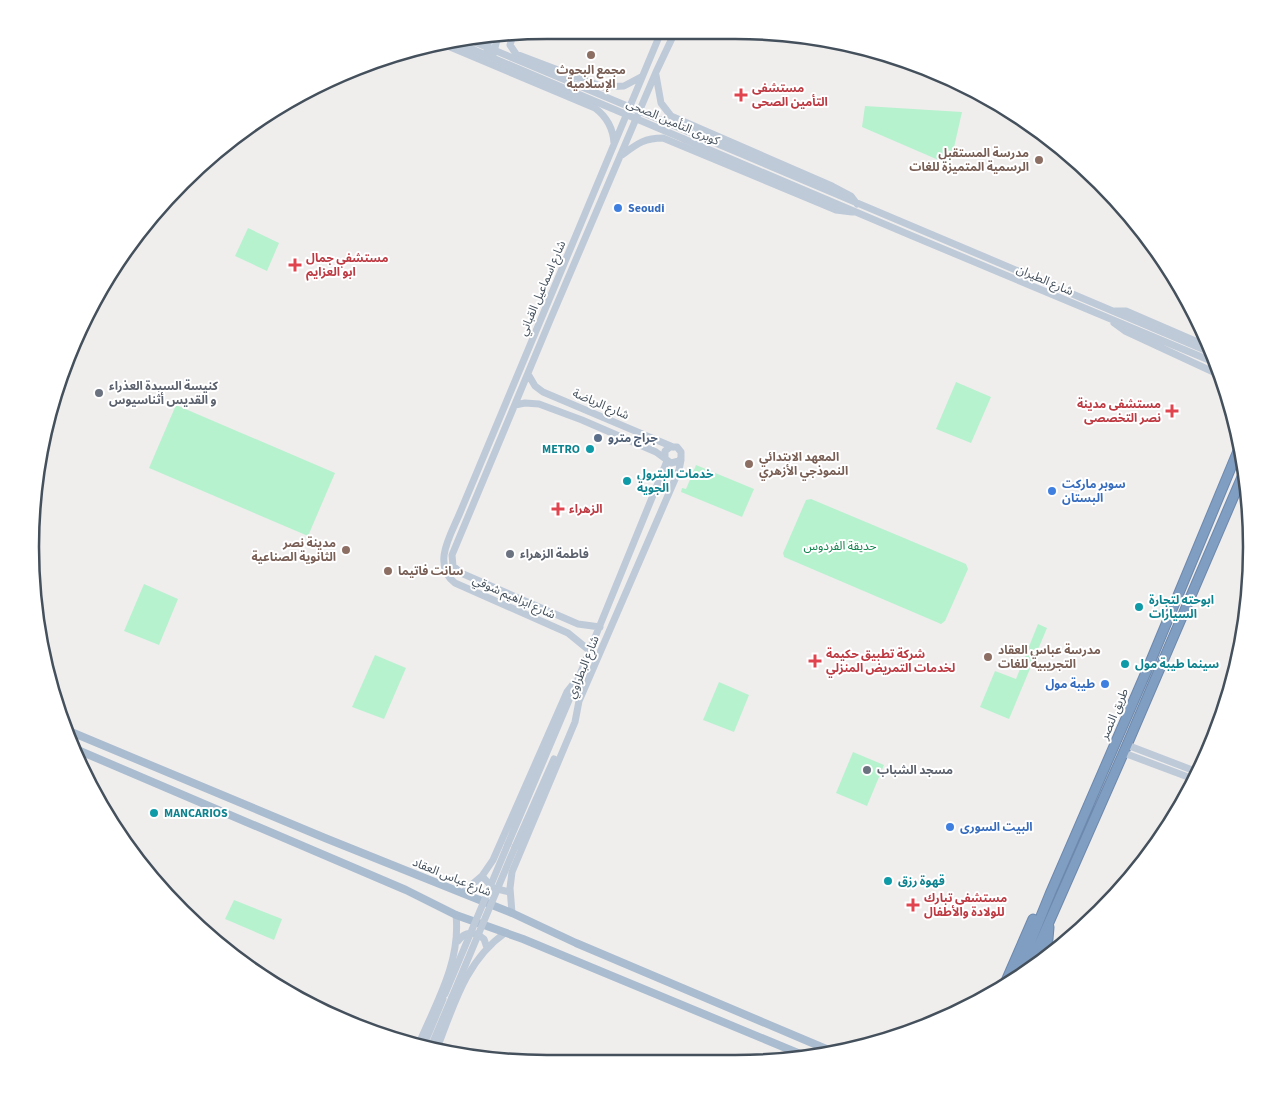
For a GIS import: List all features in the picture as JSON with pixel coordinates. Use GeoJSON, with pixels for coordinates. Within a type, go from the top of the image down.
{"type":"FeatureCollection","features":[{"type":"Feature","properties":{"kind":"highway","name":"طريق النصر"},"geometry":{"type":"LineString","coordinates":[[1009,975],[1040,905],[1050,894],[1147,670],[1235,458]]}},
{"type":"Feature","properties":{"kind":"highway","name":"طريق النصر"},"geometry":{"type":"LineString","coordinates":[[1044,950],[1048,939],[1049,922],[1126,749],[1239,484]]}},
{"type":"Feature","properties":{"kind":"highway"},"geometry":{"type":"LineString","coordinates":[[1020,968],[1050,894]]}},
{"type":"Feature","properties":{"kind":"highway"},"geometry":{"type":"LineString","coordinates":[[1033,958],[1049,922]]}},
{"type":"Feature","properties":{"kind":"main road","name":"شارع عباس العقاد"},"geometry":{"type":"LineString","coordinates":[[74,732],[324,838],[512,913],[822,1047]]}},
{"type":"Feature","properties":{"kind":"main road"},"geometry":{"type":"LineString","coordinates":[[82,752],[406,890],[456,915],[523,939],[794,1052]]}},
{"type":"Feature","properties":{"kind":"street","name":"شارع اسماعيل القباني"},"geometry":{"type":"LineString","coordinates":[[444,554],[658,39]]}},
{"type":"Feature","properties":{"kind":"street","name":"شارع اسماعيل القباني"},"geometry":{"type":"LineString","coordinates":[[454,550],[620,156],[672,39]]}},
{"type":"Feature","properties":{"kind":"street"},"geometry":{"type":"LineString","coordinates":[[510,40],[511,48],[520,55],[603,87],[624,86],[642,77]]}},
{"type":"Feature","properties":{"kind":"street"},"geometry":{"type":"LineString","coordinates":[[479,59],[488,49],[490,42]]}},
{"type":"Feature","properties":{"kind":"street"},"geometry":{"type":"LineString","coordinates":[[492,42],[495,65]]}},
{"type":"Feature","properties":{"kind":"street","name":"كوبرى التأمين الصحى"},"geometry":{"type":"LineString","coordinates":[[474,44],[687,131],[856,208]]}},
{"type":"Feature","properties":{"kind":"street","name":"كوبرى التأمين الصحى"},"geometry":{"type":"LineString","coordinates":[[474,44],[684,139],[856,208]]}},
{"type":"Feature","properties":{"kind":"street"},"geometry":{"type":"LineString","coordinates":[[453,48],[595,108],[604,115],[609,123],[613,132],[614,145]]}},
{"type":"Feature","properties":{"kind":"street"},"geometry":{"type":"LineString","coordinates":[[620,156],[641,141],[663,138],[836,210],[848,212],[856,208],[851,196],[832,186],[672,116],[660,102],[656,72]]}},
{"type":"Feature","properties":{"kind":"street"},"geometry":{"type":"LineString","coordinates":[[595,108],[605,102],[606,94],[603,87]]}},
{"type":"Feature","properties":{"kind":"street"},"geometry":{"type":"LineString","coordinates":[[663,138],[659,130],[659,124],[663,119],[672,116]]}},
{"type":"Feature","properties":{"kind":"street","name":"شارع الطيران"},"geometry":{"type":"LineString","coordinates":[[856,208],[1111,315],[1125,331],[1211,371]]}},
{"type":"Feature","properties":{"kind":"street","name":"شارع الطيران"},"geometry":{"type":"LineString","coordinates":[[1111,315],[1126,311],[1201,343]]}},
{"type":"Feature","properties":{"kind":"street"},"geometry":{"type":"LineString","coordinates":[[1111,315],[1204,350]]}},
{"type":"Feature","properties":{"kind":"street"},"geometry":{"type":"LineString","coordinates":[[1111,315],[1207,359]]}},
{"type":"Feature","properties":{"kind":"street","name":"شارع الرياضة"},"geometry":{"type":"LineString","coordinates":[[528,374],[535,386],[543,392],[673,447]]}},
{"type":"Feature","properties":{"kind":"street"},"geometry":{"type":"LineString","coordinates":[[539,404],[536,398],[538,393],[543,392]]}},
{"type":"Feature","properties":{"kind":"street","name":"شارع الرياضة"},"geometry":{"type":"LineString","coordinates":[[515,405],[539,404],[582,420],[666,460]]}},
{"type":"Feature","properties":{"kind":"street"},"geometry":{"type":"LineString","coordinates":[[673,447],[678,448],[681,452],[680,460],[673,464],[666,460],[665,451],[673,447]]}},
{"type":"Feature","properties":{"kind":"street","name":"شارع البطراوي"},"geometry":{"type":"LineString","coordinates":[[462,894],[482,876],[497,853],[568,692],[578,679],[666,460]]}},
{"type":"Feature","properties":{"kind":"street","name":"شارع البطراوي"},"geometry":{"type":"LineString","coordinates":[[512,913],[510,892],[512,872],[575,722],[579,701],[679,470],[680,460]]}},
{"type":"Feature","properties":{"kind":"street"},"geometry":{"type":"LineString","coordinates":[[475,477],[483,480]]}},
{"type":"Feature","properties":{"kind":"street","name":"شارع ابراهيم شوقي"},"geometry":{"type":"LineString","coordinates":[[454,550],[452,555],[454,566],[461,573],[578,624],[600,627]]}},
{"type":"Feature","properties":{"kind":"street","name":"شارع ابراهيم شوقي"},"geometry":{"type":"LineString","coordinates":[[444,554],[445,570],[455,582],[572,635],[590,650]]}},
{"type":"Feature","properties":{"kind":"street"},"geometry":{"type":"LineString","coordinates":[[572,635],[580,631],[578,624]]}},
{"type":"Feature","properties":{"kind":"street"},"geometry":{"type":"LineString","coordinates":[[433,1042],[449,996],[512,846],[578,679]]}},
{"type":"Feature","properties":{"kind":"street"},"geometry":{"type":"LineString","coordinates":[[512,846],[579,701]]}},
{"type":"Feature","properties":{"kind":"street"},"geometry":{"type":"LineString","coordinates":[[1126,749],[1192,770]]}},
{"type":"Feature","properties":{"kind":"street"},"geometry":{"type":"LineString","coordinates":[[1126,749],[1170,771],[1188,777]]}},
{"type":"Feature","properties":{"kind":"street"},"geometry":{"type":"LineString","coordinates":[[1170,771],[1173,763]]}},
{"type":"Feature","properties":{"kind":"street"},"geometry":{"type":"LineString","coordinates":[[482,876],[493,888],[510,892]]}},
{"type":"Feature","properties":{"kind":"street"},"geometry":{"type":"LineString","coordinates":[[421,1039],[453,964],[458,941],[456,915]]}},
{"type":"Feature","properties":{"kind":"street"},"geometry":{"type":"LineString","coordinates":[[458,941],[464,935],[473,933],[484,939],[487,948]]}},
{"type":"Feature","properties":{"kind":"street"},"geometry":{"type":"LineString","coordinates":[[439,1043],[469,972],[487,948],[505,933]]}},
{"type":"Feature","properties":{"kind":"street"},"geometry":{"type":"LineString","coordinates":[[426,1040],[449,996]]}},
{"type":"Feature","properties":{"kind":"green space"},"geometry":{"type":"Polygon","coordinates":[[[865,106],[962,112],[950,165],[862,127],[865,106]]]}},
{"type":"Feature","properties":{"kind":"green space"},"geometry":{"type":"Polygon","coordinates":[[[248,228],[279,243],[267,271],[235,256],[248,228]]]}},
{"type":"Feature","properties":{"kind":"green space"},"geometry":{"type":"Polygon","coordinates":[[[956,382],[991,397],[971,443],[936,429],[956,382]]]}},
{"type":"Feature","properties":{"kind":"green space"},"geometry":{"type":"Polygon","coordinates":[[[176,405],[335,473],[308,536],[149,468],[176,405]]]}},
{"type":"Feature","properties":{"kind":"green space"},"geometry":{"type":"Polygon","coordinates":[[[696,465],[754,489],[742,517],[681,492],[682,488],[686,489],[696,465]]]}},
{"type":"Feature","properties":{"kind":"green space","name":"حديقة الفردوس"},"geometry":{"type":"Polygon","coordinates":[[[811,499],[966,564],[968,569],[945,621],[941,624],[784,557],[783,553],[806,500],[811,499]]]}},
{"type":"Feature","properties":{"kind":"green space"},"geometry":{"type":"Polygon","coordinates":[[[144,584],[178,599],[159,645],[124,631],[144,584]]]}},
{"type":"Feature","properties":{"kind":"green space"},"geometry":{"type":"Polygon","coordinates":[[[1038,624],[1047,628],[1009,719],[980,707],[995,671],[1016,679],[1038,624]]]}},
{"type":"Feature","properties":{"kind":"green space"},"geometry":{"type":"Polygon","coordinates":[[[375,655],[406,668],[384,719],[352,707],[375,655]]]}},
{"type":"Feature","properties":{"kind":"green space"},"geometry":{"type":"Polygon","coordinates":[[[719,682],[749,695],[734,732],[703,720],[719,682]]]}},
{"type":"Feature","properties":{"kind":"green space"},"geometry":{"type":"Polygon","coordinates":[[[853,752],[884,765],[867,806],[836,793],[853,752]]]}},
{"type":"Feature","properties":{"kind":"green space"},"geometry":{"type":"Polygon","coordinates":[[[234,900],[282,919],[274,940],[225,919],[234,900]]]}},
{"type":"Feature","properties":{"kind":"place","name":"مجمع البحوث الإسلامية"},"geometry":{"type":"Point","coordinates":[591,55]}},
{"type":"Feature","properties":{"kind":"place","name":"مستشفى التأمين الصحى"},"geometry":{"type":"Point","coordinates":[741,95]}},
{"type":"Feature","properties":{"kind":"place","name":"مدرسة المستقبل الرسمية المتميزة للغات"},"geometry":{"type":"Point","coordinates":[1039,160]}},
{"type":"Feature","properties":{"kind":"place","name":"Seoudi"},"geometry":{"type":"Point","coordinates":[618,208]}},
{"type":"Feature","properties":{"kind":"place","name":"مستشفي جمال ابو العزايم"},"geometry":{"type":"Point","coordinates":[295,265]}},
{"type":"Feature","properties":{"kind":"place","name":"كنيسة السيدة العذراء و القديس أثناسيوس"},"geometry":{"type":"Point","coordinates":[99,393]}},
{"type":"Feature","properties":{"kind":"place","name":"مستشفى مدينة نصر التخصصى"},"geometry":{"type":"Point","coordinates":[1172,411]}},
{"type":"Feature","properties":{"kind":"place","name":"جراج مترو"},"geometry":{"type":"Point","coordinates":[598,438]}},
{"type":"Feature","properties":{"kind":"place","name":"METRO"},"geometry":{"type":"Point","coordinates":[590,449]}},
{"type":"Feature","properties":{"kind":"place","name":"المعهد الابتدائي النموذجي الأزهري"},"geometry":{"type":"Point","coordinates":[749,464]}},
{"type":"Feature","properties":{"kind":"place","name":"خدمات البترول الجوية"},"geometry":{"type":"Point","coordinates":[627,481]}},
{"type":"Feature","properties":{"kind":"place","name":"سوبر ماركت البستان"},"geometry":{"type":"Point","coordinates":[1052,491]}},
{"type":"Feature","properties":{"kind":"place","name":"الزهراء"},"geometry":{"type":"Point","coordinates":[558,509]}},
{"type":"Feature","properties":{"kind":"place","name":"مدينة نصر الثانوية الصناعية"},"geometry":{"type":"Point","coordinates":[346,550]}},
{"type":"Feature","properties":{"kind":"place","name":"فاطمة الزهراء"},"geometry":{"type":"Point","coordinates":[510,554]}},
{"type":"Feature","properties":{"kind":"place","name":"سانت فاتيما"},"geometry":{"type":"Point","coordinates":[388,571]}},
{"type":"Feature","properties":{"kind":"place","name":"ابوحته لتجارة السيارات"},"geometry":{"type":"Point","coordinates":[1139,607]}},
{"type":"Feature","properties":{"kind":"place","name":"مدرسة عباس العقاد التجريبية للغات"},"geometry":{"type":"Point","coordinates":[988,657]}},
{"type":"Feature","properties":{"kind":"place","name":"شركة تطبيق حكيمة لخدمات التمريض المنزلي"},"geometry":{"type":"Point","coordinates":[815,661]}},
{"type":"Feature","properties":{"kind":"place","name":"سينما طيبة مول"},"geometry":{"type":"Point","coordinates":[1125,664]}},
{"type":"Feature","properties":{"kind":"place","name":"طيبة مول"},"geometry":{"type":"Point","coordinates":[1105,684]}},
{"type":"Feature","properties":{"kind":"place","name":"مسجد الشباب"},"geometry":{"type":"Point","coordinates":[867,770]}},
{"type":"Feature","properties":{"kind":"place","name":"MANCARIOS"},"geometry":{"type":"Point","coordinates":[154,813]}},
{"type":"Feature","properties":{"kind":"place","name":"البيت السورى"},"geometry":{"type":"Point","coordinates":[950,827]}},
{"type":"Feature","properties":{"kind":"place","name":"قهوة رزق"},"geometry":{"type":"Point","coordinates":[888,881]}},
{"type":"Feature","properties":{"kind":"place","name":"مستشفى تبارك للولادة والأطفال"},"geometry":{"type":"Point","coordinates":[913,905]}}]}
